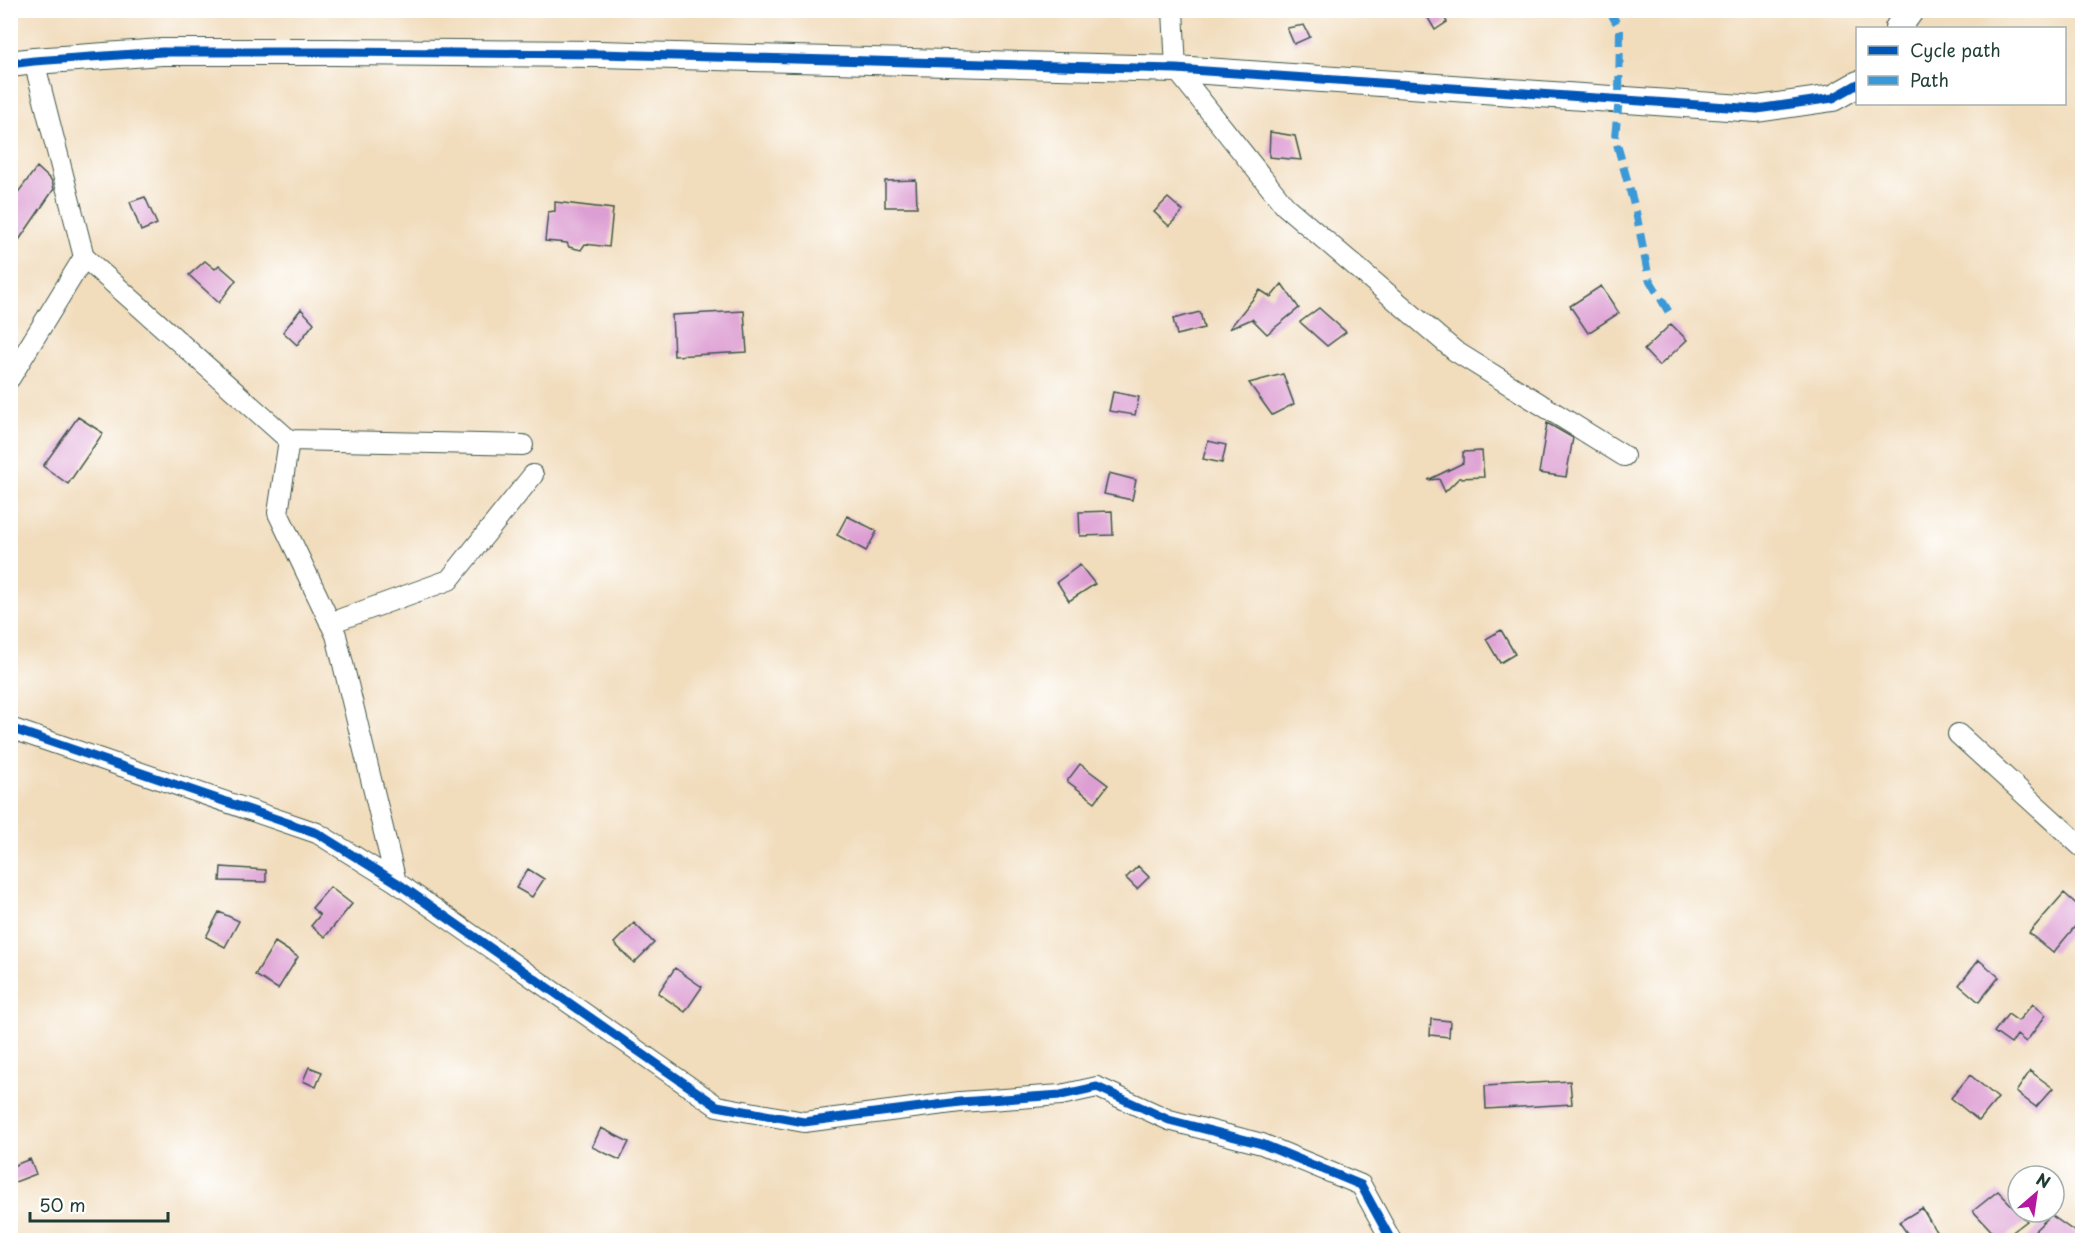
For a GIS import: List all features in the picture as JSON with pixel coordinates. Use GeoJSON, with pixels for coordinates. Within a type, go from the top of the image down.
{"type":"FeatureCollection","features":[{"type":"Feature","properties":{"kind":"street"},"geometry":{"type":"LineString","coordinates":[[1173,10],[1176,69],[1285,206],[1455,351],[1624,456]]}},
{"type":"Feature","properties":{"kind":"street"},"geometry":{"type":"LineString","coordinates":[[1899,27],[1911,10]]}},
{"type":"Feature","properties":{"kind":"street"},"geometry":{"type":"LineString","coordinates":[[523,445],[289,440],[84,258],[22,62],[162,52],[344,52],[599,54],[1176,69],[1757,110],[1833,98],[1856,85]]}},
{"type":"Feature","properties":{"kind":"street"},"geometry":{"type":"LineString","coordinates":[[10,378],[84,258]]}},
{"type":"Feature","properties":{"kind":"street"},"geometry":{"type":"LineString","coordinates":[[289,440],[278,513],[336,635],[396,882]]}},
{"type":"Feature","properties":{"kind":"street"},"geometry":{"type":"LineString","coordinates":[[330,623],[449,580],[533,475]]}},
{"type":"Feature","properties":{"kind":"street"},"geometry":{"type":"LineString","coordinates":[[10,728],[316,833],[396,882],[717,1106],[804,1122],[960,1102],[1061,1095],[1097,1087],[1169,1120],[1262,1144],[1361,1185],[1391,1240]]}},
{"type":"Feature","properties":{"kind":"street"},"geometry":{"type":"LineString","coordinates":[[1958,734],[2082,847]]}},
{"type":"Feature","properties":{"kind":"building"},"geometry":{"type":"Polygon","coordinates":[[[1440,11],[1447,22],[1435,30],[1428,18],[1440,11]]]}},
{"type":"Feature","properties":{"kind":"building"},"geometry":{"type":"Polygon","coordinates":[[[1304,25],[1310,37],[1294,44],[1287,28],[1304,25]]]}},
{"type":"Feature","properties":{"kind":"building"},"geometry":{"type":"Polygon","coordinates":[[[1270,132],[1295,136],[1301,160],[1269,157],[1270,132]]]}},
{"type":"Feature","properties":{"kind":"building"},"geometry":{"type":"Polygon","coordinates":[[[37,167],[52,181],[54,189],[19,240],[10,232],[10,203],[37,167]]]}},
{"type":"Feature","properties":{"kind":"building"},"geometry":{"type":"Polygon","coordinates":[[[916,180],[917,207],[885,207],[885,181],[916,180]]]}},
{"type":"Feature","properties":{"kind":"building"},"geometry":{"type":"Polygon","coordinates":[[[145,197],[157,224],[141,231],[130,202],[145,197]]]}},
{"type":"Feature","properties":{"kind":"building"},"geometry":{"type":"Polygon","coordinates":[[[1168,198],[1183,211],[1169,226],[1154,212],[1168,198]]]}},
{"type":"Feature","properties":{"kind":"building"},"geometry":{"type":"Polygon","coordinates":[[[555,202],[613,209],[609,247],[585,244],[581,250],[569,247],[567,243],[545,241],[548,212],[555,211],[555,202]]]}},
{"type":"Feature","properties":{"kind":"building"},"geometry":{"type":"Polygon","coordinates":[[[205,261],[215,269],[219,265],[236,280],[219,303],[189,275],[205,261]]]}},
{"type":"Feature","properties":{"kind":"building"},"geometry":{"type":"Polygon","coordinates":[[[1282,284],[1299,308],[1267,334],[1252,319],[1229,329],[1260,290],[1271,297],[1282,284]]]}},
{"type":"Feature","properties":{"kind":"building"},"geometry":{"type":"Polygon","coordinates":[[[1601,286],[1619,313],[1588,333],[1570,306],[1601,286]]]}},
{"type":"Feature","properties":{"kind":"building"},"geometry":{"type":"Polygon","coordinates":[[[1319,308],[1346,332],[1327,346],[1300,322],[1319,308]]]}},
{"type":"Feature","properties":{"kind":"building"},"geometry":{"type":"Polygon","coordinates":[[[301,309],[314,323],[297,345],[283,332],[301,309]]]}},
{"type":"Feature","properties":{"kind":"building"},"geometry":{"type":"Polygon","coordinates":[[[744,311],[747,352],[674,356],[672,315],[744,311]]]}},
{"type":"Feature","properties":{"kind":"building"},"geometry":{"type":"Polygon","coordinates":[[[1200,312],[1204,328],[1177,335],[1173,319],[1200,312]]]}},
{"type":"Feature","properties":{"kind":"building"},"geometry":{"type":"Polygon","coordinates":[[[1671,324],[1687,340],[1659,366],[1644,350],[1671,324]]]}},
{"type":"Feature","properties":{"kind":"building"},"geometry":{"type":"Polygon","coordinates":[[[1283,374],[1294,404],[1272,415],[1249,383],[1283,374]]]}},
{"type":"Feature","properties":{"kind":"building"},"geometry":{"type":"Polygon","coordinates":[[[1113,392],[1139,397],[1135,415],[1109,411],[1113,392]]]}},
{"type":"Feature","properties":{"kind":"building"},"geometry":{"type":"Polygon","coordinates":[[[78,417],[103,433],[68,484],[43,466],[78,417]]]}},
{"type":"Feature","properties":{"kind":"building"},"geometry":{"type":"Polygon","coordinates":[[[1547,423],[1573,438],[1566,477],[1539,473],[1547,423]]]}},
{"type":"Feature","properties":{"kind":"building"},"geometry":{"type":"Polygon","coordinates":[[[1208,441],[1226,445],[1222,463],[1203,459],[1208,441]]]}},
{"type":"Feature","properties":{"kind":"building"},"geometry":{"type":"Polygon","coordinates":[[[1482,451],[1484,477],[1459,478],[1445,492],[1439,479],[1428,480],[1463,463],[1463,452],[1482,451]]]}},
{"type":"Feature","properties":{"kind":"building"},"geometry":{"type":"Polygon","coordinates":[[[1109,473],[1136,480],[1132,500],[1104,494],[1109,473]]]}},
{"type":"Feature","properties":{"kind":"building"},"geometry":{"type":"Polygon","coordinates":[[[1112,511],[1113,535],[1080,536],[1079,512],[1112,511]]]}},
{"type":"Feature","properties":{"kind":"building"},"geometry":{"type":"Polygon","coordinates":[[[847,516],[877,531],[866,551],[837,535],[847,516]]]}},
{"type":"Feature","properties":{"kind":"building"},"geometry":{"type":"Polygon","coordinates":[[[1080,565],[1095,584],[1069,601],[1057,582],[1080,565]]]}},
{"type":"Feature","properties":{"kind":"building"},"geometry":{"type":"Polygon","coordinates":[[[1501,630],[1515,654],[1500,663],[1486,639],[1501,630]]]}},
{"type":"Feature","properties":{"kind":"building"},"geometry":{"type":"Polygon","coordinates":[[[1080,764],[1108,785],[1095,802],[1067,781],[1080,764]]]}},
{"type":"Feature","properties":{"kind":"building"},"geometry":{"type":"Polygon","coordinates":[[[1138,866],[1149,877],[1137,889],[1126,878],[1138,866]]]}},
{"type":"Feature","properties":{"kind":"building"},"geometry":{"type":"Polygon","coordinates":[[[221,867],[266,870],[266,882],[220,881],[221,867]]]}},
{"type":"Feature","properties":{"kind":"building"},"geometry":{"type":"Polygon","coordinates":[[[528,869],[544,879],[532,897],[516,888],[528,869]]]}},
{"type":"Feature","properties":{"kind":"building"},"geometry":{"type":"Polygon","coordinates":[[[330,887],[352,904],[325,937],[311,926],[320,915],[312,908],[330,887]]]}},
{"type":"Feature","properties":{"kind":"building"},"geometry":{"type":"Polygon","coordinates":[[[2064,893],[2082,909],[2082,918],[2053,953],[2029,933],[2064,893]]]}},
{"type":"Feature","properties":{"kind":"building"},"geometry":{"type":"Polygon","coordinates":[[[219,912],[239,921],[225,947],[206,937],[219,912]]]}},
{"type":"Feature","properties":{"kind":"building"},"geometry":{"type":"Polygon","coordinates":[[[634,923],[654,943],[634,963],[614,943],[634,923]]]}},
{"type":"Feature","properties":{"kind":"building"},"geometry":{"type":"Polygon","coordinates":[[[275,942],[298,957],[278,989],[255,975],[275,942]]]}},
{"type":"Feature","properties":{"kind":"building"},"geometry":{"type":"Polygon","coordinates":[[[1979,960],[1999,977],[1979,1002],[1959,985],[1979,960]]]}},
{"type":"Feature","properties":{"kind":"building"},"geometry":{"type":"Polygon","coordinates":[[[675,968],[702,987],[685,1012],[658,993],[675,968]]]}},
{"type":"Feature","properties":{"kind":"building"},"geometry":{"type":"Polygon","coordinates":[[[2033,1004],[2046,1015],[2026,1042],[2017,1035],[2011,1044],[1994,1032],[2008,1014],[2018,1021],[2033,1004]]]}},
{"type":"Feature","properties":{"kind":"building"},"geometry":{"type":"Polygon","coordinates":[[[1431,1019],[1450,1021],[1449,1037],[1430,1035],[1431,1019]]]}},
{"type":"Feature","properties":{"kind":"building"},"geometry":{"type":"Polygon","coordinates":[[[309,1067],[322,1072],[316,1087],[303,1081],[309,1067]]]}},
{"type":"Feature","properties":{"kind":"building"},"geometry":{"type":"Polygon","coordinates":[[[2030,1071],[2053,1088],[2036,1107],[2016,1092],[2030,1071]]]}},
{"type":"Feature","properties":{"kind":"building"},"geometry":{"type":"Polygon","coordinates":[[[1970,1075],[1998,1098],[1979,1121],[1951,1098],[1970,1075]]]}},
{"type":"Feature","properties":{"kind":"building"},"geometry":{"type":"Polygon","coordinates":[[[1570,1081],[1572,1104],[1486,1109],[1485,1086],[1570,1081]]]}},
{"type":"Feature","properties":{"kind":"building"},"geometry":{"type":"Polygon","coordinates":[[[601,1128],[629,1142],[620,1160],[592,1147],[601,1128]]]}},
{"type":"Feature","properties":{"kind":"building"},"geometry":{"type":"Polygon","coordinates":[[[30,1159],[36,1174],[10,1184],[10,1167],[30,1159]]]}},
{"type":"Feature","properties":{"kind":"building"},"geometry":{"type":"Polygon","coordinates":[[[1998,1191],[2006,1199],[2006,1224],[2023,1224],[2000,1240],[1973,1211],[1998,1191]]]}},
{"type":"Feature","properties":{"kind":"building"},"geometry":{"type":"Polygon","coordinates":[[[1922,1208],[1941,1240],[1912,1240],[1899,1222],[1922,1208]]]}},
{"type":"Feature","properties":{"kind":"building"},"geometry":{"type":"Polygon","coordinates":[[[2042,1224],[2064,1224],[2082,1237],[2082,1240],[2025,1240],[2042,1224]]]}},
{"type":"Feature","properties":{"kind":"marked path"},"geometry":{"type":"LineString","coordinates":[[1609,10],[1620,29],[1619,99],[1615,137],[1636,212],[1649,279],[1670,314]]}},
{"type":"Feature","properties":{"kind":"cycle path"},"geometry":{"type":"LineString","coordinates":[[10,64],[162,52],[599,54],[1176,69],[1757,109],[1833,98],[1856,85]]}},
{"type":"Feature","properties":{"kind":"cycle path"},"geometry":{"type":"LineString","coordinates":[[10,728],[317,833],[396,882],[717,1106],[804,1122],[960,1102],[1061,1095],[1097,1087],[1169,1120],[1262,1144],[1361,1185],[1391,1240]]}}]}
